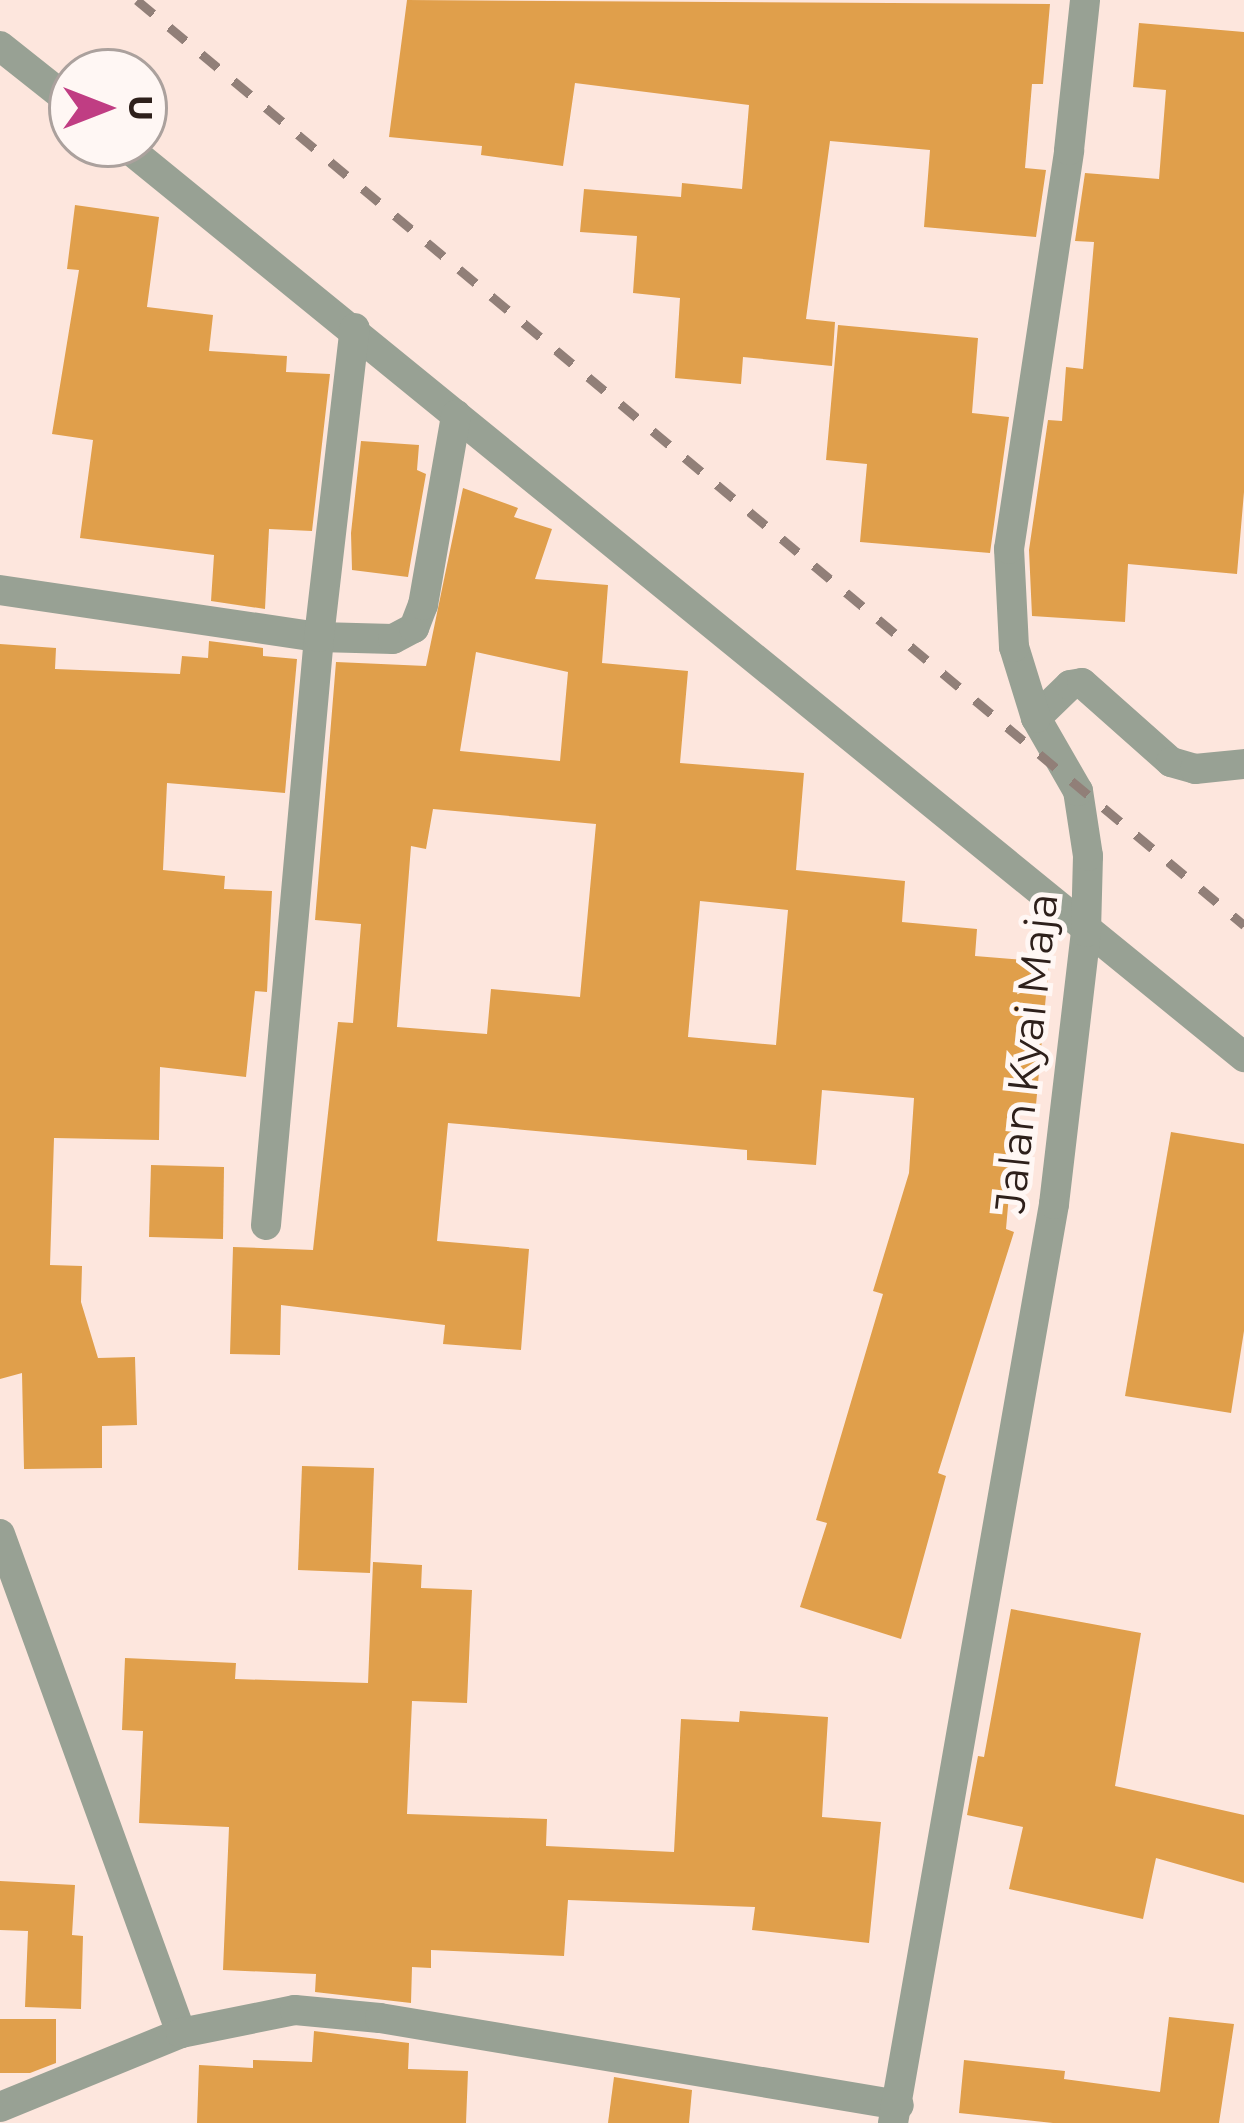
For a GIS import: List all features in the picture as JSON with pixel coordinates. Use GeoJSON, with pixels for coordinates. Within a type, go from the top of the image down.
{"type":"FeatureCollection","features":[{"type":"Feature","properties":{"kind":"street","name":"Jalan Kyai Maja"},"geometry":{"type":"LineString","coordinates":[[896,2114],[1054,1204],[1087,932],[1088,856],[1078,791],[1036,718],[1014,646],[1009,549],[1069,150],[1085,0]]}},
{"type":"Feature","properties":{"kind":"street"},"geometry":{"type":"LineString","coordinates":[[0,46],[48,84]]}},
{"type":"Feature","properties":{"kind":"street"},"geometry":{"type":"LineString","coordinates":[[153,168],[1244,1057]]}},
{"type":"Feature","properties":{"kind":"street"},"geometry":{"type":"LineString","coordinates":[[266,1225],[319,637],[355,328]]}},
{"type":"Feature","properties":{"kind":"street"},"geometry":{"type":"LineString","coordinates":[[0,590],[319,637],[393,639],[414,628],[423,605],[456,415]]}},
{"type":"Feature","properties":{"kind":"street"},"geometry":{"type":"LineString","coordinates":[[1036,718],[1072,683],[1082,683],[1178,766],[1244,764]]}},
{"type":"Feature","properties":{"kind":"street"},"geometry":{"type":"LineString","coordinates":[[0,1534],[156,2042]]}},
{"type":"Feature","properties":{"kind":"street"},"geometry":{"type":"LineString","coordinates":[[0,2107],[156,2042],[296,2010],[380,2018],[896,2114]]}},
{"type":"Feature","properties":{"kind":"building"},"geometry":{"type":"Polygon","coordinates":[[[407,0],[1050,4],[1043,84],[1032,84],[1025,168],[1046,170],[1036,237],[924,227],[930,150],[830,141],[806,319],[835,322],[832,366],[743,357],[741,384],[675,378],[680,298],[633,293],[637,236],[580,232],[584,189],[681,197],[682,183],[742,189],[749,105],[575,83],[563,166],[481,155],[482,146],[389,137],[407,0]]]}},
{"type":"Feature","properties":{"kind":"building"},"geometry":{"type":"Polygon","coordinates":[[[1139,23],[1244,32],[1244,492],[1237,574],[1128,564],[1125,622],[1032,616],[1029,550],[1048,420],[1062,421],[1066,367],[1083,369],[1094,242],[1075,241],[1085,173],[1159,179],[1166,90],[1133,87],[1139,23]]]}},
{"type":"Feature","properties":{"kind":"building"},"geometry":{"type":"Polygon","coordinates":[[[75,205],[159,217],[147,307],[213,315],[209,351],[287,356],[286,372],[330,374],[312,531],[269,529],[265,609],[211,601],[214,555],[80,538],[93,440],[52,434],[79,270],[67,269],[75,205]]]}},
{"type":"Feature","properties":{"kind":"building"},"geometry":{"type":"Polygon","coordinates":[[[838,325],[978,338],[972,413],[1009,417],[990,553],[860,542],[867,464],[826,460],[838,325]]]}},
{"type":"Feature","properties":{"kind":"building"},"geometry":{"type":"Polygon","coordinates":[[[361,441],[419,445],[417,470],[426,474],[408,577],[352,570],[361,441]]]}},
{"type":"Feature","properties":{"kind":"building"},"geometry":{"type":"Polygon","coordinates":[[[463,488],[518,508],[514,517],[552,529],[535,579],[608,585],[602,663],[688,671],[680,763],[804,773],[796,870],[905,881],[902,922],[977,929],[975,956],[1049,962],[1036,1105],[1017,1103],[1006,1229],[1014,1232],[938,1473],[946,1476],[901,1639],[800,1607],[827,1523],[816,1520],[883,1294],[873,1291],[909,1173],[914,1098],[822,1090],[816,1165],[747,1160],[747,1150],[448,1123],[437,1241],[529,1249],[521,1350],[443,1344],[445,1325],[281,1305],[280,1355],[230,1354],[233,1247],[313,1250],[338,1022],[353,1023],[361,924],[315,920],[336,662],[426,666],[463,488]],[[476,652],[460,751],[560,761],[568,672],[476,652]],[[433,809],[426,849],[411,846],[397,1027],[487,1034],[491,989],[580,997],[596,824],[433,809]],[[700,901],[688,1037],[776,1045],[788,910],[700,901]]]}},
{"type":"Feature","properties":{"kind":"building"},"geometry":{"type":"Polygon","coordinates":[[[209,641],[263,648],[263,656],[297,659],[285,793],[167,783],[163,870],[225,876],[224,889],[272,891],[267,992],[255,991],[246,1077],[160,1067],[159,1140],[54,1138],[50,1265],[82,1266],[81,1302],[98,1358],[135,1357],[137,1425],[102,1426],[102,1468],[24,1469],[22,1373],[0,1379],[0,644],[56,648],[55,669],[180,674],[182,656],[208,658],[209,641]]]}},
{"type":"Feature","properties":{"kind":"building"},"geometry":{"type":"Polygon","coordinates":[[[1171,1132],[1244,1144],[1244,1331],[1231,1413],[1125,1396],[1171,1132]]]}},
{"type":"Feature","properties":{"kind":"building"},"geometry":{"type":"Polygon","coordinates":[[[151,1165],[224,1167],[223,1239],[149,1237],[151,1165]]]}},
{"type":"Feature","properties":{"kind":"building"},"geometry":{"type":"Polygon","coordinates":[[[302,1466],[374,1468],[370,1573],[298,1570],[302,1466]]]}},
{"type":"Feature","properties":{"kind":"building"},"geometry":{"type":"Polygon","coordinates":[[[373,1562],[422,1565],[421,1588],[472,1590],[467,1703],[412,1701],[407,1814],[547,1819],[546,1846],[674,1852],[681,1719],[739,1722],[740,1711],[828,1717],[822,1817],[881,1822],[869,1943],[752,1930],[755,1907],[568,1900],[564,1956],[431,1950],[431,1968],[412,1967],[411,2003],[315,1992],[316,1974],[223,1970],[229,1827],[139,1823],[143,1731],[122,1730],[125,1658],[236,1663],[235,1679],[368,1683],[373,1562]]]}},
{"type":"Feature","properties":{"kind":"building"},"geometry":{"type":"Polygon","coordinates":[[[1011,1609],[1141,1633],[1115,1786],[1244,1815],[1244,1883],[1156,1858],[1143,1919],[1009,1889],[1023,1827],[967,1815],[978,1756],[984,1757],[1011,1609]]]}},
{"type":"Feature","properties":{"kind":"building"},"geometry":{"type":"Polygon","coordinates":[[[0,1881],[75,1885],[72,1935],[83,1936],[81,2009],[25,2007],[28,1931],[0,1930],[0,1881]]]}},
{"type":"Feature","properties":{"kind":"building"},"geometry":{"type":"Polygon","coordinates":[[[1169,2017],[1234,2024],[1219,2123],[1053,2123],[959,2113],[964,2060],[1065,2071],[1064,2079],[1160,2092],[1169,2017]]]}},
{"type":"Feature","properties":{"kind":"building"},"geometry":{"type":"Polygon","coordinates":[[[0,2019],[56,2019],[56,2063],[30,2073],[0,2073],[0,2019]]]}},
{"type":"Feature","properties":{"kind":"building"},"geometry":{"type":"Polygon","coordinates":[[[314,2031],[409,2043],[408,2069],[468,2071],[466,2123],[197,2123],[199,2065],[253,2068],[253,2060],[312,2062],[314,2031]]]}},
{"type":"Feature","properties":{"kind":"building"},"geometry":{"type":"Polygon","coordinates":[[[614,2077],[692,2090],[689,2123],[608,2123],[614,2077]]]}},
{"type":"Feature","properties":{"kind":"railway"},"geometry":{"type":"LineString","coordinates":[[137,0],[1244,925]]}}]}
